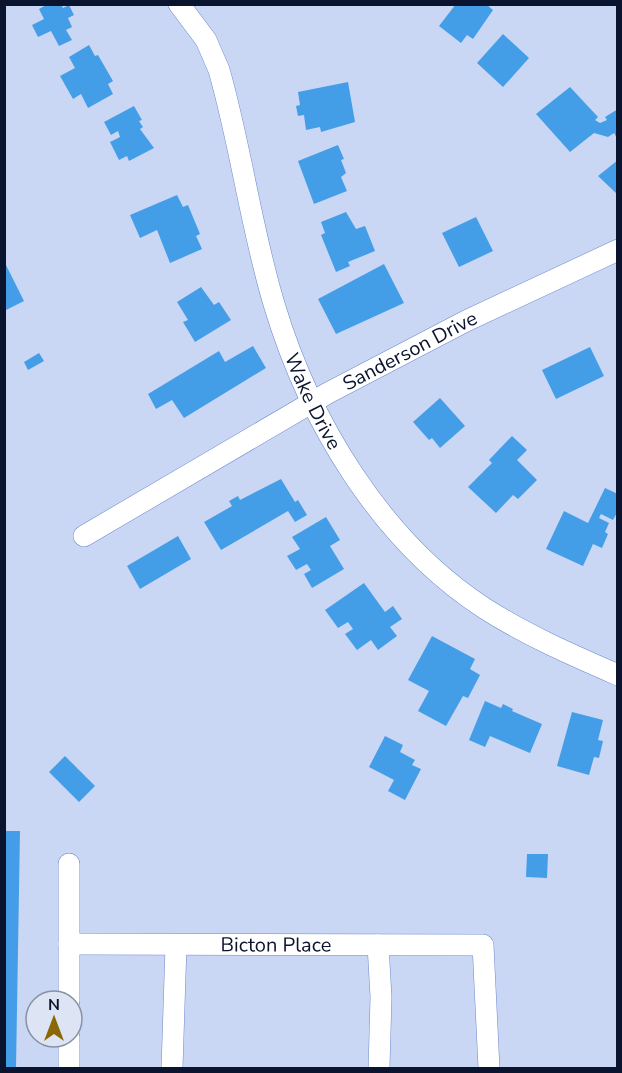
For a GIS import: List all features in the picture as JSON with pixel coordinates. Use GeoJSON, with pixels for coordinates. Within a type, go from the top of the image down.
{"type":"FeatureCollection","features":[{"type":"Feature","properties":{"kind":"street","name":"Wake Drive"},"geometry":{"type":"LineString","coordinates":[[178,4],[206,40],[219,70],[273,303],[291,356],[312,401],[371,502],[403,541],[441,576],[484,608],[550,645],[618,675]]}},
{"type":"Feature","properties":{"kind":"street","name":"Sanderson Drive"},"geometry":{"type":"LineString","coordinates":[[84,536],[312,401],[466,321],[618,250]]}},
{"type":"Feature","properties":{"kind":"street"},"geometry":{"type":"LineString","coordinates":[[69,864],[69,989]]}},
{"type":"Feature","properties":{"kind":"street","name":"Bicton Place"},"geometry":{"type":"LineString","coordinates":[[69,944],[483,945],[489,1068]]}},
{"type":"Feature","properties":{"kind":"street"},"geometry":{"type":"LineString","coordinates":[[378,945],[381,997],[380,1068]]}},
{"type":"Feature","properties":{"kind":"street"},"geometry":{"type":"LineString","coordinates":[[172,1068],[176,946]]}},
{"type":"Feature","properties":{"kind":"street"},"geometry":{"type":"LineString","coordinates":[[69,1049],[69,1068]]}},
{"type":"Feature","properties":{"kind":"building"},"geometry":{"type":"Polygon","coordinates":[[[48,4],[61,4],[63,8],[69,5],[74,15],[68,18],[72,27],[66,30],[72,40],[59,46],[51,31],[38,37],[32,25],[44,19],[39,9],[48,4]]]}},
{"type":"Feature","properties":{"kind":"building"},"geometry":{"type":"Polygon","coordinates":[[[456,4],[486,4],[493,10],[473,39],[467,35],[461,43],[439,26],[456,4]]]}},
{"type":"Feature","properties":{"kind":"building"},"geometry":{"type":"Polygon","coordinates":[[[503,34],[529,58],[503,87],[477,63],[503,34]]]}},
{"type":"Feature","properties":{"kind":"building"},"geometry":{"type":"Polygon","coordinates":[[[89,45],[95,56],[98,55],[113,81],[108,84],[113,94],[88,108],[81,94],[73,99],[60,76],[75,68],[69,57],[89,45]]]}},
{"type":"Feature","properties":{"kind":"building"},"geometry":{"type":"Polygon","coordinates":[[[348,82],[355,122],[321,132],[320,127],[306,130],[304,115],[298,116],[296,106],[300,105],[298,92],[348,82]]]}},
{"type":"Feature","properties":{"kind":"building"},"geometry":{"type":"Polygon","coordinates":[[[570,87],[598,117],[595,120],[600,123],[607,120],[605,117],[618,109],[618,140],[614,133],[608,137],[594,133],[570,152],[536,114],[570,87]]]}},
{"type":"Feature","properties":{"kind":"building"},"geometry":{"type":"Polygon","coordinates":[[[134,106],[142,120],[139,121],[143,127],[140,129],[154,148],[129,161],[127,156],[119,160],[110,142],[120,137],[118,131],[111,135],[104,122],[134,106]]]}},
{"type":"Feature","properties":{"kind":"building"},"geometry":{"type":"Polygon","coordinates":[[[338,145],[344,159],[341,160],[346,173],[341,177],[347,191],[314,204],[298,161],[338,145]]]}},
{"type":"Feature","properties":{"kind":"building"},"geometry":{"type":"Polygon","coordinates":[[[618,160],[618,195],[598,176],[618,160]]]}},
{"type":"Feature","properties":{"kind":"building"},"geometry":{"type":"Polygon","coordinates":[[[177,195],[183,207],[188,205],[200,234],[196,236],[202,249],[170,263],[157,230],[140,238],[130,215],[177,195]]]}},
{"type":"Feature","properties":{"kind":"building"},"geometry":{"type":"Polygon","coordinates":[[[346,212],[356,229],[365,226],[375,251],[348,262],[350,266],[336,272],[321,235],[325,233],[321,222],[346,212]]]}},
{"type":"Feature","properties":{"kind":"building"},"geometry":{"type":"Polygon","coordinates":[[[476,217],[493,251],[459,267],[442,233],[476,217]]]}},
{"type":"Feature","properties":{"kind":"building"},"geometry":{"type":"Polygon","coordinates":[[[384,264],[404,303],[336,334],[318,299],[384,264]]]}},
{"type":"Feature","properties":{"kind":"building"},"geometry":{"type":"Polygon","coordinates":[[[6,265],[24,301],[4,311],[4,266],[6,265]]]}},
{"type":"Feature","properties":{"kind":"building"},"geometry":{"type":"Polygon","coordinates":[[[201,287],[214,305],[219,302],[231,320],[195,342],[183,322],[188,320],[177,302],[201,287]]]}},
{"type":"Feature","properties":{"kind":"building"},"geometry":{"type":"Polygon","coordinates":[[[253,346],[266,368],[184,418],[172,400],[156,409],[148,394],[219,351],[225,362],[253,346]]]}},
{"type":"Feature","properties":{"kind":"building"},"geometry":{"type":"Polygon","coordinates":[[[590,347],[604,376],[556,399],[542,370],[590,347]]]}},
{"type":"Feature","properties":{"kind":"building"},"geometry":{"type":"Polygon","coordinates":[[[39,353],[44,361],[28,370],[24,362],[39,353]]]}},
{"type":"Feature","properties":{"kind":"building"},"geometry":{"type":"Polygon","coordinates":[[[440,398],[465,426],[440,448],[432,438],[429,440],[413,422],[440,398]]]}},
{"type":"Feature","properties":{"kind":"building"},"geometry":{"type":"Polygon","coordinates":[[[512,436],[527,450],[517,460],[537,480],[518,499],[513,495],[496,513],[468,487],[492,463],[489,460],[512,436]]]}},
{"type":"Feature","properties":{"kind":"building"},"geometry":{"type":"Polygon","coordinates":[[[281,479],[295,502],[298,500],[307,515],[295,522],[288,511],[221,550],[204,522],[232,506],[229,501],[238,496],[240,500],[281,479]]]}},
{"type":"Feature","properties":{"kind":"building"},"geometry":{"type":"Polygon","coordinates":[[[605,488],[618,494],[618,511],[613,520],[601,514],[599,518],[609,523],[605,532],[608,534],[602,548],[593,544],[583,566],[546,549],[564,511],[588,523],[605,488]]]}},
{"type":"Feature","properties":{"kind":"building"},"geometry":{"type":"Polygon","coordinates":[[[326,517],[340,540],[330,546],[344,569],[312,588],[304,574],[311,570],[307,564],[296,570],[287,556],[300,549],[292,537],[326,517]]]}},
{"type":"Feature","properties":{"kind":"building"},"geometry":{"type":"Polygon","coordinates":[[[178,536],[191,559],[140,589],[127,566],[178,536]]]}},
{"type":"Feature","properties":{"kind":"building"},"geometry":{"type":"Polygon","coordinates":[[[364,583],[385,612],[393,606],[402,619],[390,627],[397,636],[378,650],[371,640],[357,650],[345,634],[353,629],[348,622],[338,628],[325,610],[364,583]]]}},
{"type":"Feature","properties":{"kind":"building"},"geometry":{"type":"Polygon","coordinates":[[[432,636],[475,659],[470,669],[480,675],[468,698],[463,696],[446,726],[418,711],[429,691],[408,680],[432,636]]]}},
{"type":"Feature","properties":{"kind":"building"},"geometry":{"type":"Polygon","coordinates":[[[485,701],[501,708],[503,704],[513,709],[512,711],[542,724],[530,753],[490,736],[485,747],[469,740],[485,701]]]}},
{"type":"Feature","properties":{"kind":"building"},"geometry":{"type":"Polygon","coordinates":[[[572,712],[603,720],[598,740],[603,741],[599,758],[594,757],[589,775],[557,766],[572,712]]]}},
{"type":"Feature","properties":{"kind":"building"},"geometry":{"type":"Polygon","coordinates":[[[385,736],[403,745],[400,752],[415,760],[412,765],[421,769],[405,800],[388,791],[394,780],[369,767],[385,736]]]}},
{"type":"Feature","properties":{"kind":"building"},"geometry":{"type":"Polygon","coordinates":[[[65,756],[95,786],[79,802],[49,772],[65,756]]]}},
{"type":"Feature","properties":{"kind":"building"},"geometry":{"type":"Polygon","coordinates":[[[4,831],[20,831],[16,1068],[4,1068],[4,831]]]}},
{"type":"Feature","properties":{"kind":"building"},"geometry":{"type":"Polygon","coordinates":[[[527,854],[548,854],[547,878],[526,877],[527,854]]]}}]}
